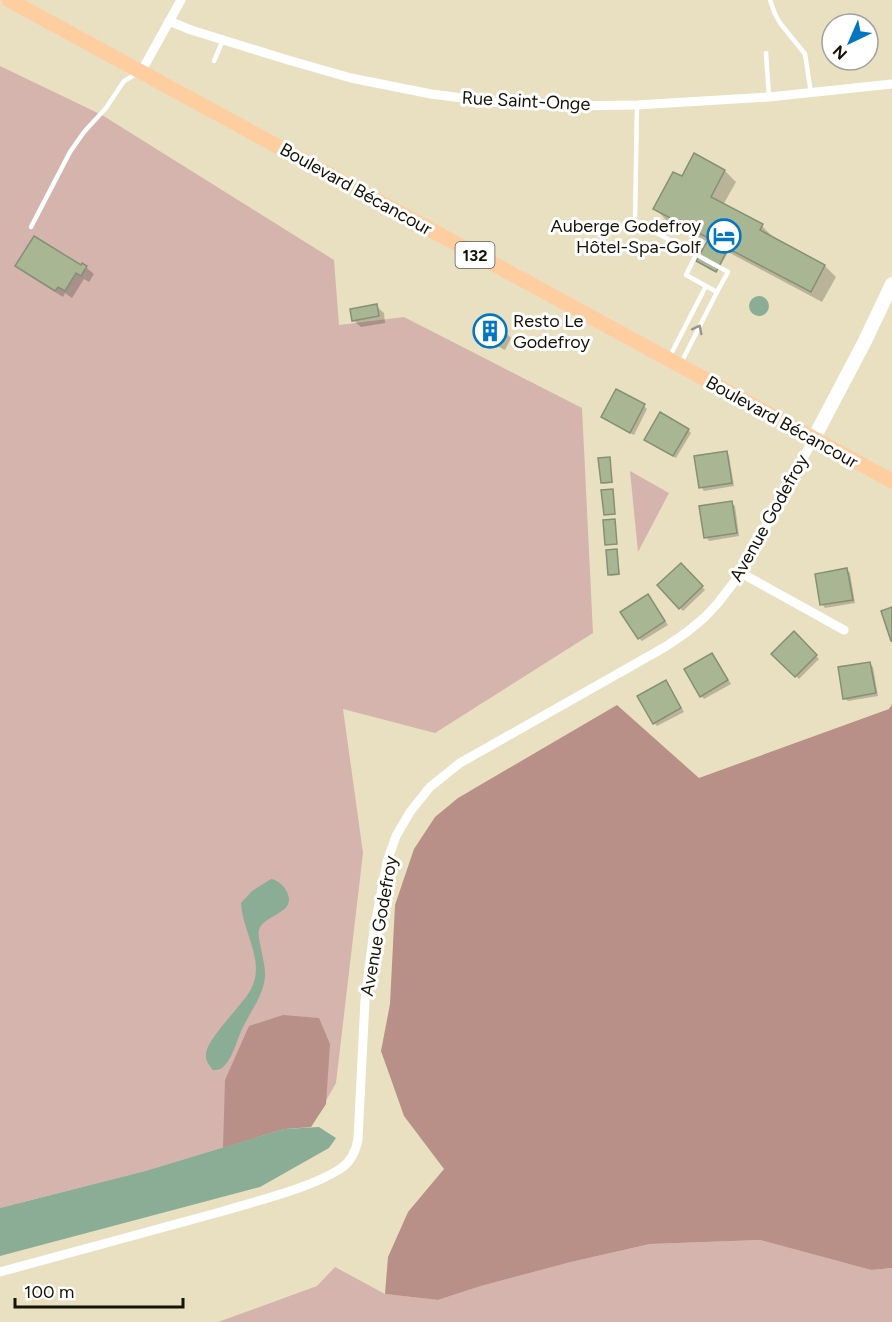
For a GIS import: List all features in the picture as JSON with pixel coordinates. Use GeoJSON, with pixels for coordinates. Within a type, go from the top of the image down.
{"type":"FeatureCollection","features":[{"type":"Feature","properties":{"kind":"main road","name":"Boulevard Bécancour"},"geometry":{"type":"LineString","coordinates":[[9,0],[892,482]]}},
{"type":"Feature","properties":{"kind":"street"},"geometry":{"type":"LineString","coordinates":[[141,72],[181,0]]}},
{"type":"Feature","properties":{"kind":"street","name":"Rue Saint-Onge"},"geometry":{"type":"LineString","coordinates":[[169,21],[191,30],[335,74],[431,94],[530,105],[637,105],[769,97],[892,84]]}},
{"type":"Feature","properties":{"kind":"street","name":"Avenue Godefroy"},"geometry":{"type":"LineString","coordinates":[[0,1272],[272,1196],[319,1179],[345,1166],[353,1155],[358,1139],[369,965],[380,896],[392,846],[405,819],[430,787],[460,763],[641,661],[682,636],[711,610],[741,573],[814,438],[892,284]]}},
{"type":"Feature","properties":{"kind":"street"},"geometry":{"type":"LineString","coordinates":[[741,573],[844,630]]}},
{"type":"Feature","properties":{"kind":"lane"},"geometry":{"type":"LineString","coordinates":[[770,0],[780,23],[805,54],[811,93]]}},
{"type":"Feature","properties":{"kind":"lane"},"geometry":{"type":"LineString","coordinates":[[214,61],[223,40]]}},
{"type":"Feature","properties":{"kind":"lane"},"geometry":{"type":"LineString","coordinates":[[766,53],[769,97]]}},
{"type":"Feature","properties":{"kind":"lane"},"geometry":{"type":"LineString","coordinates":[[31,228],[70,152],[84,132],[106,108],[124,81],[141,72]]}},
{"type":"Feature","properties":{"kind":"lane"},"geometry":{"type":"LineString","coordinates":[[637,105],[635,221],[728,272],[674,362]]}},
{"type":"Feature","properties":{"kind":"lane"},"geometry":{"type":"LineString","coordinates":[[696,255],[686,275],[717,292]]}},
{"type":"Feature","properties":{"kind":"lane"},"geometry":{"type":"LineString","coordinates":[[674,362],[706,286]]}},
{"type":"Feature","properties":{"kind":"shaded area"},"geometry":{"type":"Polygon","coordinates":[[[0,66],[102,115],[334,260],[339,325],[404,317],[582,408],[593,633],[435,733],[343,709],[363,853],[336,1083],[311,1127],[284,1129],[145,1171],[0,1208],[0,66]]]}},
{"type":"Feature","properties":{"kind":"shaded area"},"geometry":{"type":"Polygon","coordinates":[[[759,296],[766,299],[769,306],[766,313],[759,316],[752,313],[749,306],[752,299],[759,296]]]}},
{"type":"Feature","properties":{"kind":"shaded area"},"geometry":{"type":"Polygon","coordinates":[[[630,471],[669,493],[638,552],[630,471]]]}},
{"type":"Feature","properties":{"kind":"shaded area"},"geometry":{"type":"Polygon","coordinates":[[[892,704],[892,1268],[871,1270],[760,1240],[650,1244],[571,1262],[438,1300],[385,1294],[388,1257],[408,1212],[444,1169],[404,1116],[381,1051],[390,1004],[395,905],[414,849],[435,817],[458,798],[617,705],[699,778],[889,709],[892,704]]]}},
{"type":"Feature","properties":{"kind":"shaded area"},"geometry":{"type":"Polygon","coordinates":[[[271,879],[279,882],[285,889],[289,902],[259,930],[265,971],[264,983],[229,1059],[222,1068],[213,1070],[206,1059],[208,1047],[247,996],[255,978],[255,957],[241,903],[252,891],[271,879]]]}},
{"type":"Feature","properties":{"kind":"shaded area"},"geometry":{"type":"Polygon","coordinates":[[[283,1015],[319,1018],[330,1044],[326,1104],[311,1127],[284,1129],[223,1148],[225,1080],[249,1026],[283,1015]]]}},
{"type":"Feature","properties":{"kind":"shaded area"},"geometry":{"type":"Polygon","coordinates":[[[319,1127],[336,1138],[329,1148],[260,1187],[0,1256],[0,1208],[145,1171],[284,1129],[319,1127]]]}},
{"type":"Feature","properties":{"kind":"shaded area"},"geometry":{"type":"Polygon","coordinates":[[[760,1240],[871,1270],[892,1268],[892,1322],[218,1322],[317,1286],[335,1267],[385,1294],[438,1300],[571,1262],[650,1244],[760,1240]]]}},
{"type":"Feature","properties":{"kind":"building"},"geometry":{"type":"Polygon","coordinates":[[[694,153],[725,170],[711,197],[763,224],[760,230],[825,265],[811,292],[653,209],[673,172],[682,176],[694,153]]]}},
{"type":"Feature","properties":{"kind":"building"},"geometry":{"type":"Polygon","coordinates":[[[34,236],[81,265],[82,263],[87,266],[81,276],[76,273],[65,291],[58,287],[55,291],[15,266],[34,236]]]}},
{"type":"Feature","properties":{"kind":"building"},"geometry":{"type":"Polygon","coordinates":[[[709,238],[728,249],[716,272],[696,261],[709,238]]]}},
{"type":"Feature","properties":{"kind":"building"},"geometry":{"type":"Polygon","coordinates":[[[377,304],[379,316],[352,321],[350,309],[377,304]]]}},
{"type":"Feature","properties":{"kind":"building","name":"Resto Le Godefroy"},"geometry":{"type":"Polygon","coordinates":[[[482,318],[505,330],[498,344],[475,332],[482,318]]]}},
{"type":"Feature","properties":{"kind":"building"},"geometry":{"type":"Polygon","coordinates":[[[616,389],[645,404],[630,433],[601,417],[616,389]]]}},
{"type":"Feature","properties":{"kind":"building"},"geometry":{"type":"Polygon","coordinates":[[[660,412],[689,429],[673,456],[644,440],[660,412]]]}},
{"type":"Feature","properties":{"kind":"building"},"geometry":{"type":"Polygon","coordinates":[[[727,451],[732,483],[699,488],[694,456],[727,451]]]}},
{"type":"Feature","properties":{"kind":"building"},"geometry":{"type":"Polygon","coordinates":[[[610,457],[612,482],[601,483],[598,458],[610,457]]]}},
{"type":"Feature","properties":{"kind":"building"},"geometry":{"type":"Polygon","coordinates":[[[613,489],[615,514],[604,515],[601,490],[613,489]]]}},
{"type":"Feature","properties":{"kind":"building"},"geometry":{"type":"Polygon","coordinates":[[[732,501],[737,533],[704,538],[699,506],[732,501]]]}},
{"type":"Feature","properties":{"kind":"building"},"geometry":{"type":"Polygon","coordinates":[[[615,519],[617,544],[605,545],[603,520],[615,519]]]}},
{"type":"Feature","properties":{"kind":"building"},"geometry":{"type":"Polygon","coordinates":[[[617,549],[619,574],[608,575],[606,550],[617,549]]]}},
{"type":"Feature","properties":{"kind":"building"},"geometry":{"type":"Polygon","coordinates":[[[681,563],[703,586],[679,609],[657,585],[681,563]]]}},
{"type":"Feature","properties":{"kind":"building"},"geometry":{"type":"Polygon","coordinates":[[[847,568],[853,600],[820,605],[815,574],[847,568]]]}},
{"type":"Feature","properties":{"kind":"building"},"geometry":{"type":"Polygon","coordinates":[[[648,594],[665,621],[638,639],[620,612],[648,594]]]}},
{"type":"Feature","properties":{"kind":"building"},"geometry":{"type":"Polygon","coordinates":[[[892,607],[892,641],[891,641],[881,611],[892,607]]]}},
{"type":"Feature","properties":{"kind":"building"},"geometry":{"type":"Polygon","coordinates":[[[794,631],[817,655],[795,677],[771,654],[794,631]]]}},
{"type":"Feature","properties":{"kind":"building"},"geometry":{"type":"Polygon","coordinates":[[[712,653],[728,680],[700,697],[684,669],[712,653]]]}},
{"type":"Feature","properties":{"kind":"building"},"geometry":{"type":"Polygon","coordinates":[[[870,662],[876,693],[843,699],[838,667],[870,662]]]}},
{"type":"Feature","properties":{"kind":"building"},"geometry":{"type":"Polygon","coordinates":[[[666,680],[681,708],[653,724],[637,696],[666,680]]]}},
{"type":"Feature","properties":{"kind":"place","name":"Auberge Godefroy Hôtel-Spa-Golf"},"geometry":{"type":"Point","coordinates":[724,236]}},
{"type":"Feature","properties":{"kind":"place","name":"Resto Le Godefroy"},"geometry":{"type":"Point","coordinates":[490,331]}}]}
